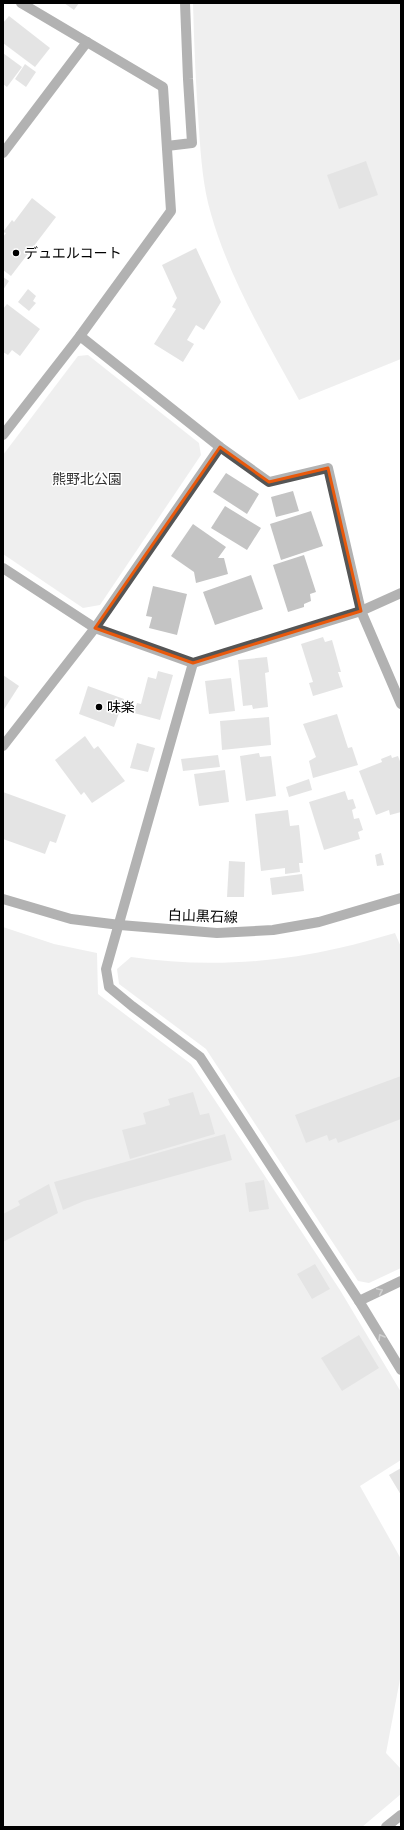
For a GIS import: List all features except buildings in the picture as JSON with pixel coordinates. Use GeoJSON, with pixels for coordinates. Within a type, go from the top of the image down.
{"type":"FeatureCollection","features":[{"type":"Feature","properties":{"kind":"street"},"geometry":{"type":"LineString","coordinates":[[3,435],[80,336],[172,211],[163,87],[22,3]]}},
{"type":"Feature","properties":{"kind":"street"},"geometry":{"type":"LineString","coordinates":[[167,146],[192,143],[185,3]]}},
{"type":"Feature","properties":{"kind":"street"},"geometry":{"type":"LineString","coordinates":[[3,153],[87,42]]}},
{"type":"Feature","properties":{"kind":"street"},"geometry":{"type":"LineString","coordinates":[[80,336],[220,446],[269,482],[328,468],[360,611],[401,704]]}},
{"type":"Feature","properties":{"kind":"street"},"geometry":{"type":"LineString","coordinates":[[3,746],[95,628],[220,446]]}},
{"type":"Feature","properties":{"kind":"street"},"geometry":{"type":"LineString","coordinates":[[3,568],[95,628],[193,663],[360,611],[401,593]]}},
{"type":"Feature","properties":{"kind":"street"},"geometry":{"type":"LineString","coordinates":[[193,663],[120,925],[106,969],[109,987],[200,1057],[359,1301],[401,1370]]}},
{"type":"Feature","properties":{"kind":"street","name":"白山黒石線"},"geometry":{"type":"LineString","coordinates":[[3,899],[71,919],[120,925],[217,933],[273,930],[320,922],[401,898]]}},
{"type":"Feature","properties":{"kind":"street"},"geometry":{"type":"LineString","coordinates":[[359,1301],[401,1281]]}},
{"type":"Feature","properties":{"kind":"street"},"geometry":{"type":"LineString","coordinates":[[386,1827],[401,1815]]}},
{"type":"Feature","properties":{"kind":"highlighted area"},"geometry":{"type":"Polygon","coordinates":[[[220,447],[269,482],[328,468],[361,611],[193,663],[95,628],[220,447]]]}},
{"type":"Feature","properties":{"kind":"green space"},"geometry":{"type":"Polygon","coordinates":[[[193,3],[401,3],[401,359],[299,400],[238,286],[219,238],[208,204],[200,141],[195,67],[193,3]]]}},
{"type":"Feature","properties":{"kind":"green space","name":"熊野北公園"},"geometry":{"type":"Polygon","coordinates":[[[88,355],[199,443],[201,455],[100,605],[83,608],[3,554],[3,455],[78,356],[88,355]]]}},
{"type":"Feature","properties":{"kind":"green space"},"geometry":{"type":"Polygon","coordinates":[[[3,927],[54,944],[97,953],[98,994],[191,1064],[340,1290],[401,1392],[401,1460],[360,1486],[401,1559],[401,1674],[386,1753],[401,1769],[401,1794],[362,1827],[3,1827],[3,927]]]}},
{"type":"Feature","properties":{"kind":"green space"},"geometry":{"type":"Polygon","coordinates":[[[395,933],[401,947],[401,1268],[369,1283],[358,1281],[206,1049],[119,984],[117,969],[131,957],[209,963],[262,961],[288,958],[346,946],[395,933]]]}},
{"type":"Feature","properties":{"kind":"place","name":"デュエルコート"},"geometry":{"type":"Point","coordinates":[16,253]}},
{"type":"Feature","properties":{"kind":"place","name":"味楽"},"geometry":{"type":"Point","coordinates":[99,707]}}]}
